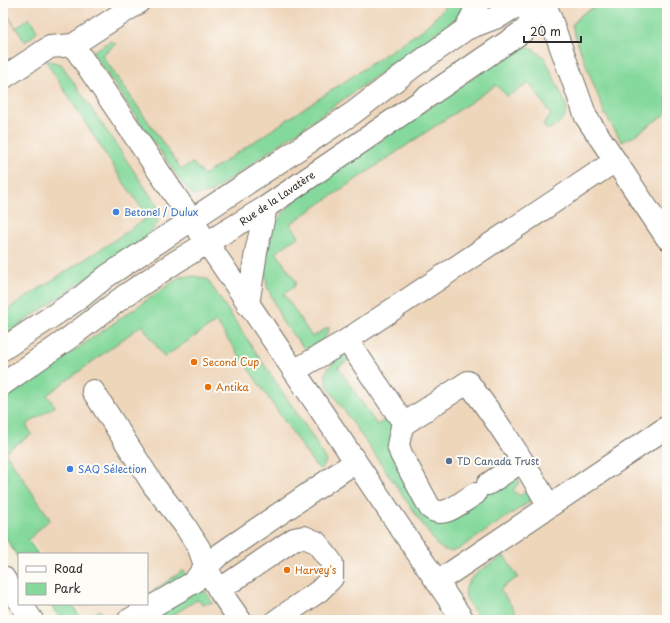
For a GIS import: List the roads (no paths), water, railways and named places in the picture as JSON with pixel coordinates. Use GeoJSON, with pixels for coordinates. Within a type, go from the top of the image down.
{"type":"FeatureCollection","features":[{"type":"Feature","properties":{"kind":"street"},"geometry":{"type":"LineString","coordinates":[[3,78],[50,47],[73,46],[138,3]]}},
{"type":"Feature","properties":{"kind":"street"},"geometry":{"type":"LineString","coordinates":[[466,29],[478,3]]}},
{"type":"Feature","properties":{"kind":"street"},"geometry":{"type":"LineString","coordinates":[[3,349],[81,298],[107,276],[353,113],[414,66],[466,29],[500,16],[513,8],[537,3]]}},
{"type":"Feature","properties":{"kind":"street"},"geometry":{"type":"LineString","coordinates":[[544,3],[586,117],[667,238]]}},
{"type":"Feature","properties":{"kind":"street","name":"Rue de la Lavatère"},"geometry":{"type":"LineString","coordinates":[[3,384],[69,338],[123,297],[174,263],[266,207],[519,34],[526,29],[544,3]]}},
{"type":"Feature","properties":{"kind":"street"},"geometry":{"type":"LineString","coordinates":[[73,46],[463,620]]}},
{"type":"Feature","properties":{"kind":"street"},"geometry":{"type":"LineString","coordinates":[[294,371],[347,340],[615,161]]}},
{"type":"Feature","properties":{"kind":"street"},"geometry":{"type":"LineString","coordinates":[[248,305],[256,252],[266,207]]}},
{"type":"Feature","properties":{"kind":"street"},"geometry":{"type":"LineString","coordinates":[[347,340],[403,422],[398,445],[401,454],[430,508],[438,512],[446,511],[482,489],[522,461]]}},
{"type":"Feature","properties":{"kind":"street"},"geometry":{"type":"LineString","coordinates":[[403,422],[407,422],[468,382],[499,423],[549,506]]}},
{"type":"Feature","properties":{"kind":"street"},"geometry":{"type":"LineString","coordinates":[[94,391],[154,486],[184,524],[199,548],[207,568],[219,590],[240,620]]}},
{"type":"Feature","properties":{"kind":"street"},"geometry":{"type":"LineString","coordinates":[[437,582],[667,427]]}},
{"type":"Feature","properties":{"kind":"street"},"geometry":{"type":"LineString","coordinates":[[130,620],[194,582],[202,571],[207,568],[219,555],[355,462]]}},
{"type":"Feature","properties":{"kind":"street"},"geometry":{"type":"LineString","coordinates":[[219,590],[294,539],[304,537],[310,538],[316,542],[332,563],[332,578],[319,591],[277,620]]}},
{"type":"Feature","properties":{"kind":"street"},"geometry":{"type":"LineString","coordinates":[[3,577],[18,600]]}},
{"type":"Feature","properties":{"kind":"street"},"geometry":{"type":"LineString","coordinates":[[22,605],[32,620]]}},
{"type":"Feature","properties":{"kind":"place","name":"Betonel / Dulux"},"geometry":{"type":"Point","coordinates":[116,212]}},
{"type":"Feature","properties":{"kind":"place","name":"Second Cup"},"geometry":{"type":"Point","coordinates":[194,362]}},
{"type":"Feature","properties":{"kind":"place","name":"Antika"},"geometry":{"type":"Point","coordinates":[208,387]}},
{"type":"Feature","properties":{"kind":"place","name":"TD Canada Trust"},"geometry":{"type":"Point","coordinates":[449,461]}},
{"type":"Feature","properties":{"kind":"place","name":"SAQ Sélection"},"geometry":{"type":"Point","coordinates":[70,469]}},
{"type":"Feature","properties":{"kind":"place","name":"Harvey's"},"geometry":{"type":"Point","coordinates":[287,570]}}]}
